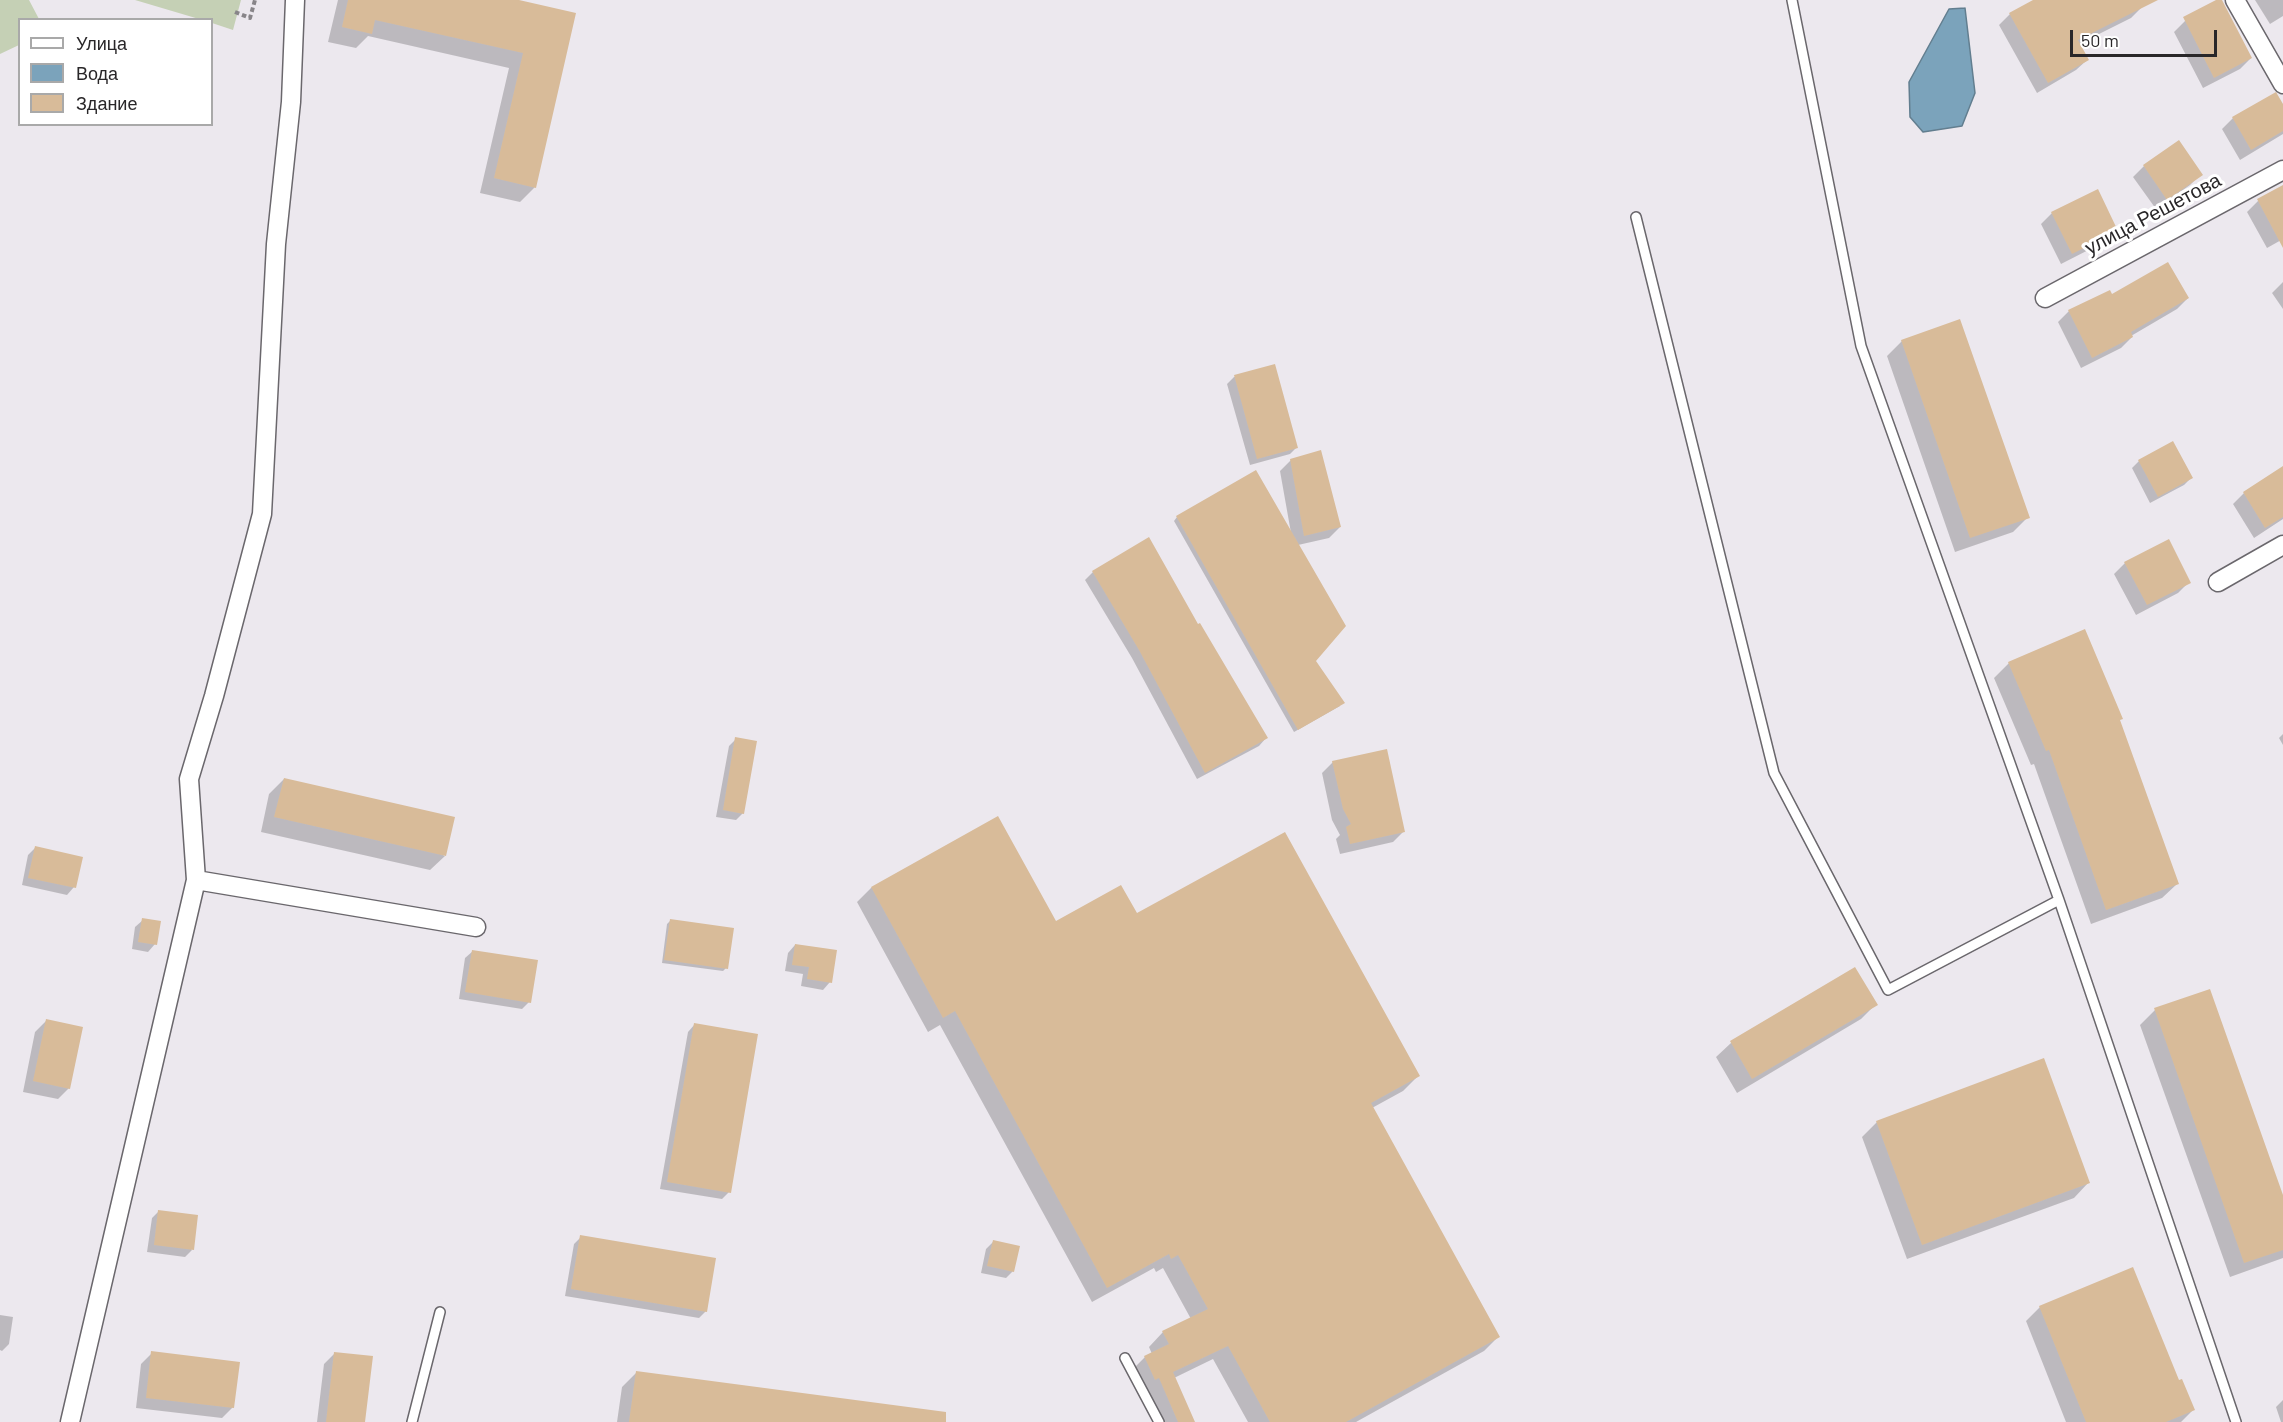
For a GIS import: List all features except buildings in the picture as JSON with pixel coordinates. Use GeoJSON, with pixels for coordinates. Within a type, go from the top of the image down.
{"type":"FeatureCollection","features":[{"type":"Feature","properties":{"kind":"street"},"geometry":{"type":"LineString","coordinates":[[70,1422],[196,879],[189,779],[214,696],[262,514],[276,244],[291,102],[295,0]]}},
{"type":"Feature","properties":{"kind":"street"},"geometry":{"type":"LineString","coordinates":[[2235,0],[2283,84]]}},
{"type":"Feature","properties":{"kind":"street","name":"улица Решетова"},"geometry":{"type":"LineString","coordinates":[[2045,298],[2283,170]]}},
{"type":"Feature","properties":{"kind":"street"},"geometry":{"type":"LineString","coordinates":[[2218,582],[2283,545]]}},
{"type":"Feature","properties":{"kind":"street"},"geometry":{"type":"LineString","coordinates":[[196,879],[476,927]]}},
{"type":"Feature","properties":{"kind":"lane"},"geometry":{"type":"LineString","coordinates":[[1792,0],[1860,346],[2059,900],[2236,1422]]}},
{"type":"Feature","properties":{"kind":"lane"},"geometry":{"type":"LineString","coordinates":[[1636,217],[1774,773],[1888,990],[2059,900]]}},
{"type":"Feature","properties":{"kind":"lane"},"geometry":{"type":"LineString","coordinates":[[412,1422],[440,1312]]}},
{"type":"Feature","properties":{"kind":"lane"},"geometry":{"type":"LineString","coordinates":[[1125,1358],[1159,1422]]}},
{"type":"Feature","properties":{"kind":"path"},"geometry":{"type":"LineString","coordinates":[[235,12],[250,18],[255,0]]}},
{"type":"Feature","properties":{"kind":"green space"},"geometry":{"type":"Polygon","coordinates":[[[0,0],[29,0],[38,18],[18,18],[18,45],[0,54],[0,0]]]}},
{"type":"Feature","properties":{"kind":"green space"},"geometry":{"type":"Polygon","coordinates":[[[135,0],[241,0],[233,30],[213,23],[213,18],[196,18],[135,0]]]}},
{"type":"Feature","properties":{"kind":"water"},"geometry":{"type":"Polygon","coordinates":[[[1965,8],[1975,93],[1962,126],[1923,132],[1910,117],[1909,82],[1949,9],[1965,8]]]}}]}
